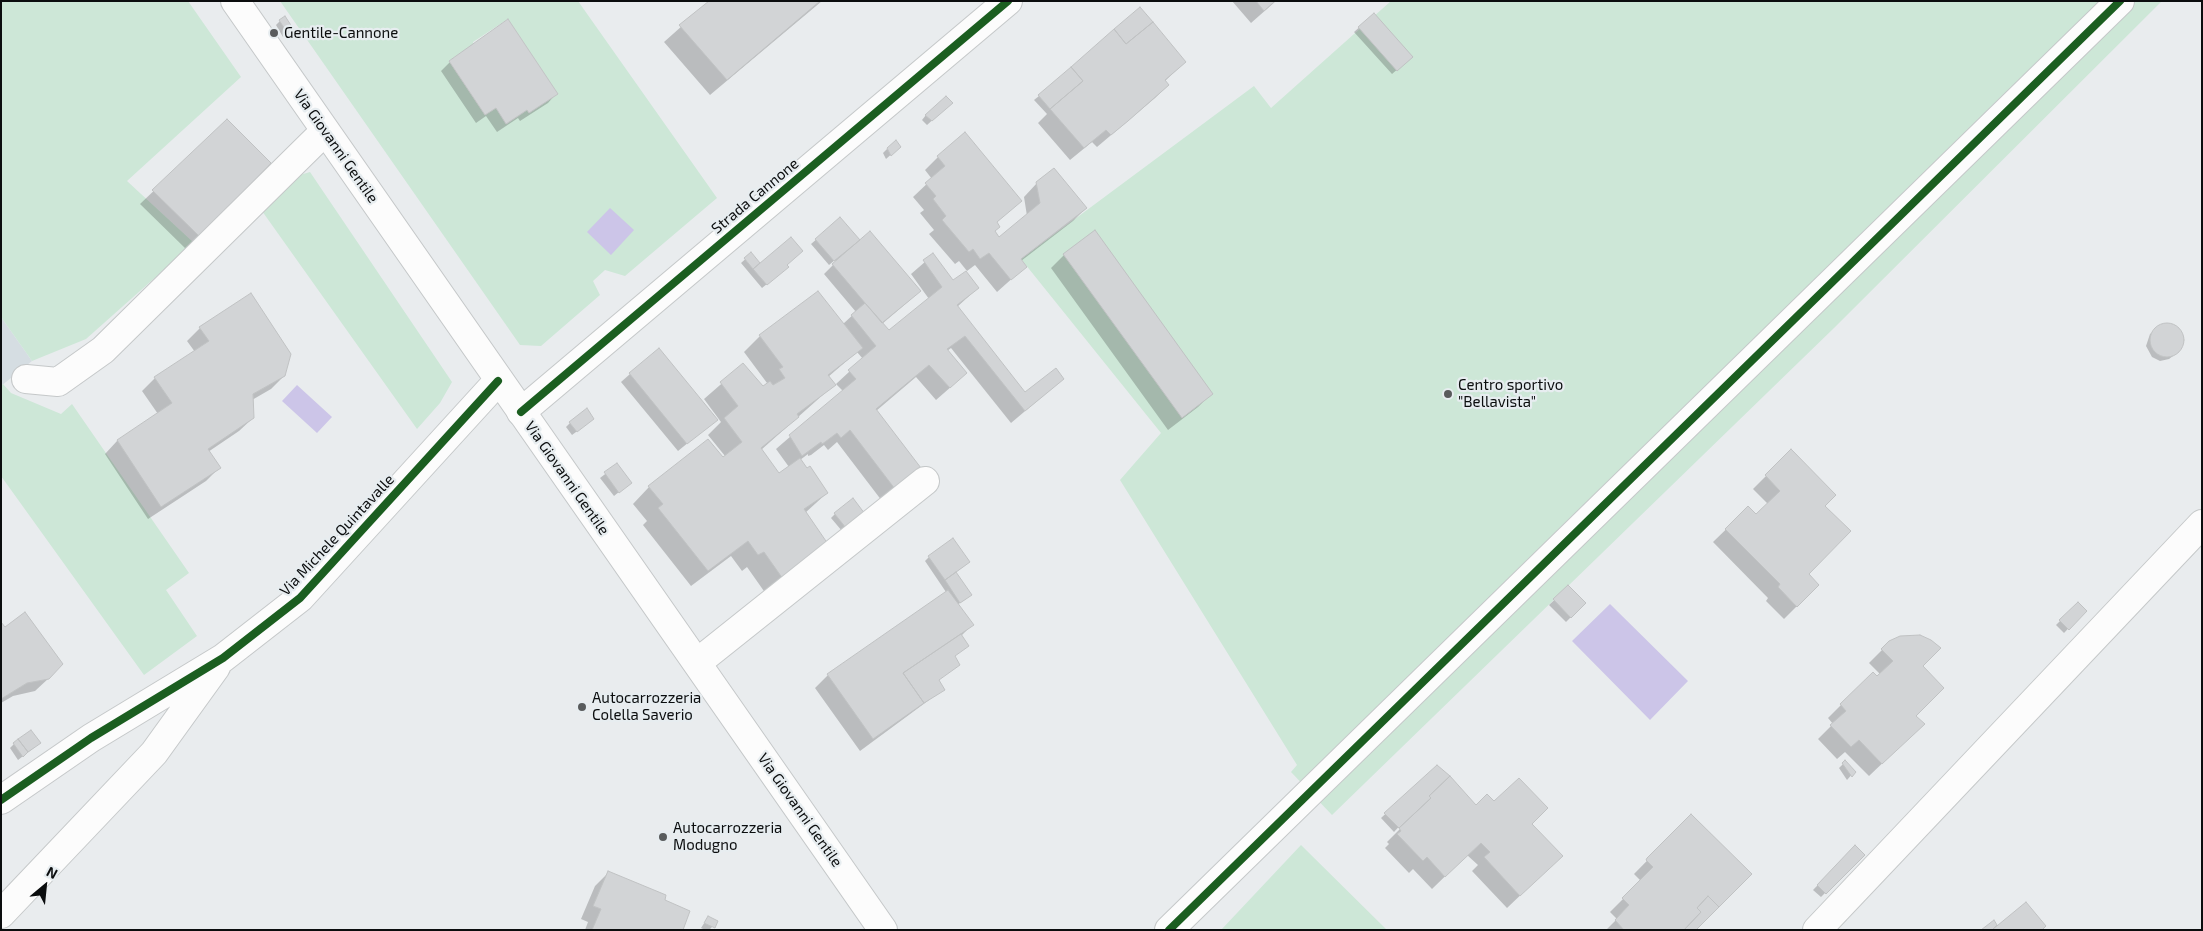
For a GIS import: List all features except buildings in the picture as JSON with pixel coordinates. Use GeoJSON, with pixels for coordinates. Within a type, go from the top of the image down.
{"type":"FeatureCollection","features":[{"type":"Feature","properties":{"kind":"street","name":"Via Giovanni Gentile"},"geometry":{"type":"LineString","coordinates":[[235,1],[498,381],[698,662],[883,930]]}},
{"type":"Feature","properties":{"kind":"street","name":"Strada Cannone"},"geometry":{"type":"LineString","coordinates":[[521,412],[1008,1]]}},
{"type":"Feature","properties":{"kind":"street"},"geometry":{"type":"LineString","coordinates":[[1169,930],[2120,1]]}},
{"type":"Feature","properties":{"kind":"street"},"geometry":{"type":"LineString","coordinates":[[26,379],[58,382],[103,350],[325,131]]}},
{"type":"Feature","properties":{"kind":"street","name":"Via Michele Quintavalle"},"geometry":{"type":"LineString","coordinates":[[1,800],[90,738],[223,658],[300,598],[498,381]]}},
{"type":"Feature","properties":{"kind":"street"},"geometry":{"type":"LineString","coordinates":[[698,662],[925,481]]}},
{"type":"Feature","properties":{"kind":"street"},"geometry":{"type":"LineString","coordinates":[[1817,930],[2202,524]]}},
{"type":"Feature","properties":{"kind":"street"},"geometry":{"type":"LineString","coordinates":[[1,914],[154,753],[223,658]]}},
{"type":"Feature","properties":{"kind":"shaded area"},"geometry":{"type":"Polygon","coordinates":[[[610,208],[634,230],[611,255],[587,232],[610,208]]]}},
{"type":"Feature","properties":{"kind":"shaded area"},"geometry":{"type":"Polygon","coordinates":[[[1,317],[32,361],[1,386],[1,317]]]}},
{"type":"Feature","properties":{"kind":"shaded area"},"geometry":{"type":"Polygon","coordinates":[[[297,385],[332,417],[317,433],[282,401],[297,385]]]}},
{"type":"Feature","properties":{"kind":"shaded area"},"geometry":{"type":"Polygon","coordinates":[[[1610,604],[1688,681],[1650,720],[1572,641],[1610,604]]]}},
{"type":"Feature","properties":{"kind":"green space"},"geometry":{"type":"Polygon","coordinates":[[[1,1],[188,1],[241,77],[127,181],[194,243],[86,339],[32,361],[1,317],[1,1]]]}},
{"type":"Feature","properties":{"kind":"green space"},"geometry":{"type":"Polygon","coordinates":[[[280,1],[578,1],[717,198],[625,276],[605,270],[593,281],[600,295],[541,346],[520,345],[280,1]],[[508,19],[473,42],[474,45],[449,61],[485,115],[496,108],[507,124],[527,110],[529,113],[558,94],[508,19]]]}},
{"type":"Feature","properties":{"kind":"green space","name":"Centro sportivo \"Bellavista\""},"geometry":{"type":"Polygon","coordinates":[[[1391,1],[2162,1],[1834,328],[1332,815],[1291,772],[1297,765],[1120,480],[1161,433],[1021,259],[1254,86],[1271,108],[1391,1]]]}},
{"type":"Feature","properties":{"kind":"green space"},"geometry":{"type":"Polygon","coordinates":[[[310,172],[452,382],[440,403],[417,429],[262,211],[300,175],[310,172]]]}},
{"type":"Feature","properties":{"kind":"green space"},"geometry":{"type":"Polygon","coordinates":[[[3,384],[11,393],[61,414],[72,404],[189,573],[166,590],[197,636],[144,675],[1,476],[1,386],[3,384]]]}},
{"type":"Feature","properties":{"kind":"green space"},"geometry":{"type":"Polygon","coordinates":[[[1301,845],[1387,930],[1221,930],[1301,845]]]}},
{"type":"Feature","properties":{"kind":"cycle path"},"geometry":{"type":"LineString","coordinates":[[521,412],[1008,1]]}},
{"type":"Feature","properties":{"kind":"cycle path"},"geometry":{"type":"LineString","coordinates":[[1169,930],[2120,1]]}},
{"type":"Feature","properties":{"kind":"cycle path"},"geometry":{"type":"LineString","coordinates":[[1,800],[91,738],[223,658],[300,598],[498,381]]}},
{"type":"Feature","properties":{"kind":"place","name":"Gentile-Cannone"},"geometry":{"type":"Point","coordinates":[274,33]}},
{"type":"Feature","properties":{"kind":"place","name":"Centro sportivo \"Bellavista\""},"geometry":{"type":"Point","coordinates":[1448,394]}},
{"type":"Feature","properties":{"kind":"place","name":"Autocarrozzeria Colella Saverio"},"geometry":{"type":"Point","coordinates":[582,707]}},
{"type":"Feature","properties":{"kind":"place","name":"Autocarrozzeria Modugno"},"geometry":{"type":"Point","coordinates":[663,837]}}]}
